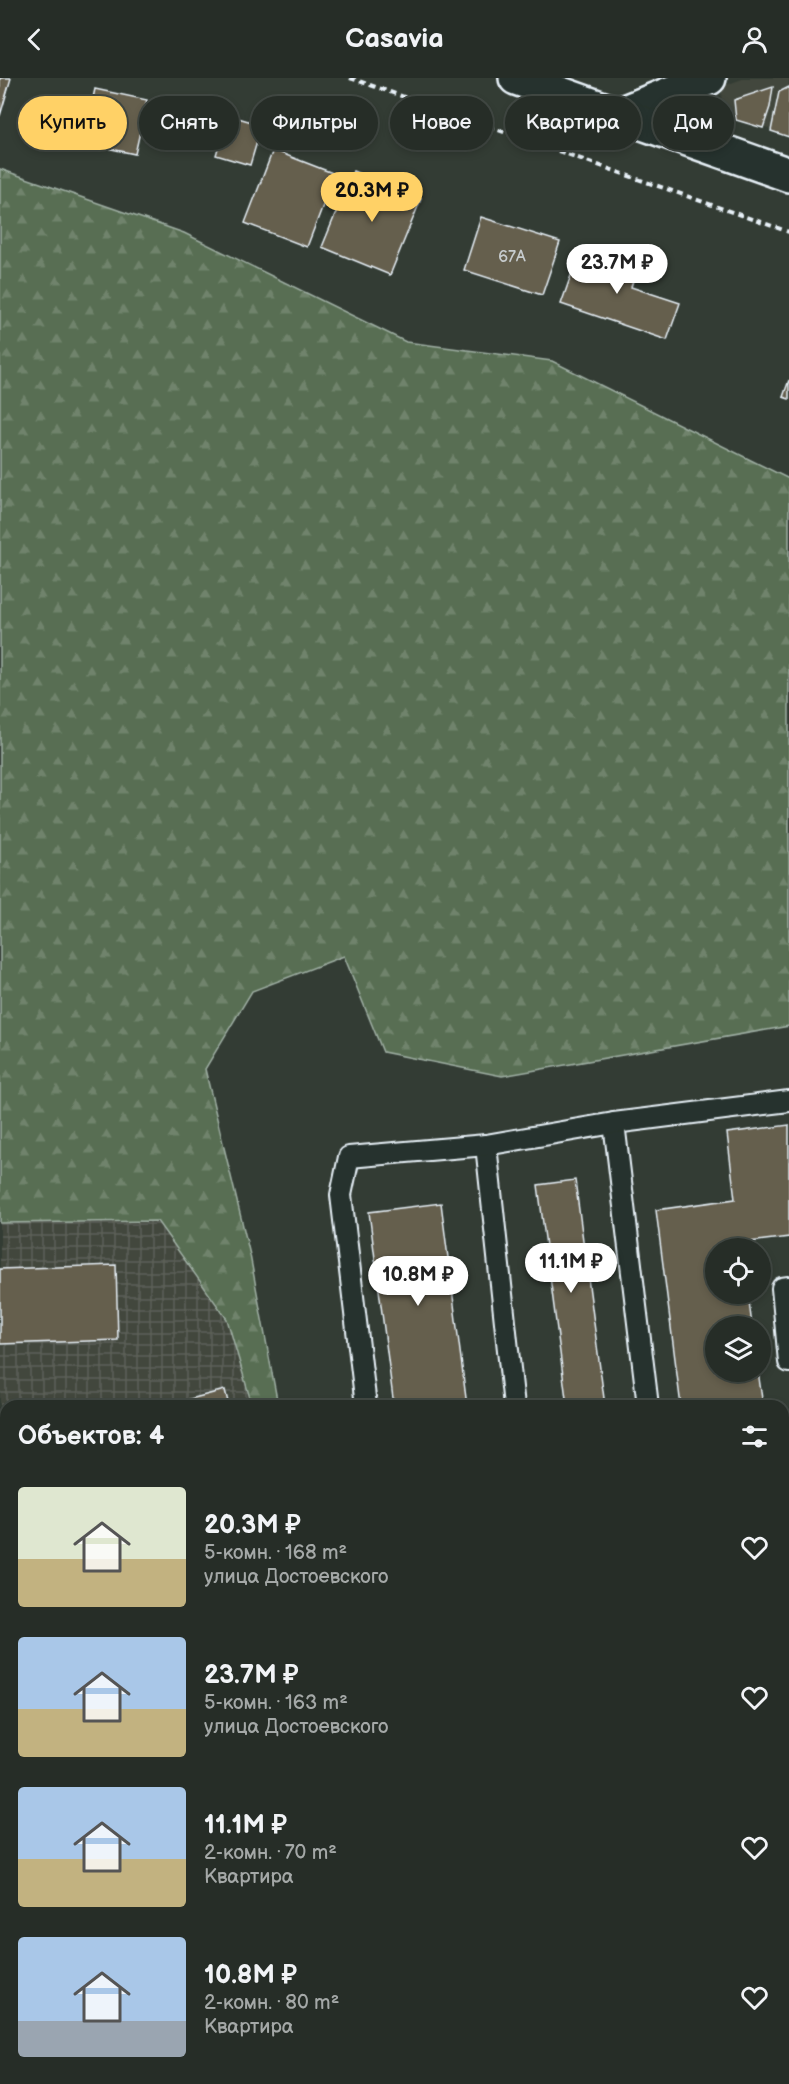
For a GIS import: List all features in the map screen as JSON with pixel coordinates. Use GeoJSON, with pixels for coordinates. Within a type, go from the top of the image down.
{"type":"FeatureCollection","features":[{"type":"Feature","properties":{"kind":"main road"},"geometry":{"type":"LineString","coordinates":[[516,78],[565,96]]}},
{"type":"Feature","properties":{"kind":"main road"},"geometry":{"type":"LineString","coordinates":[[641,105],[709,78]]}},
{"type":"Feature","properties":{"kind":"main road"},"geometry":{"type":"LineString","coordinates":[[641,123],[789,175]]}},
{"type":"Feature","properties":{"kind":"lane"},"geometry":{"type":"LineString","coordinates":[[365,1400],[341,1195],[349,1157],[486,1145],[614,1123],[789,1101]]}},
{"type":"Feature","properties":{"kind":"lane"},"geometry":{"type":"LineString","coordinates":[[614,1123],[647,1400]]}},
{"type":"Feature","properties":{"kind":"lane"},"geometry":{"type":"LineString","coordinates":[[486,1145],[513,1400]]}},
{"type":"Feature","properties":{"kind":"lane"},"geometry":{"type":"LineString","coordinates":[[789,1287],[782,1288],[789,1362]]}},
{"type":"Feature","properties":{"kind":"path"},"geometry":{"type":"LineString","coordinates":[[350,78],[789,232]]}},
{"type":"Feature","properties":{"kind":"shaded area"},"geometry":{"type":"Polygon","coordinates":[[[745,78],[789,78],[789,136],[734,116],[734,96],[721,96],[723,86],[745,78]]]}},
{"type":"Feature","properties":{"kind":"shaded area"},"geometry":{"type":"Polygon","coordinates":[[[157,1221],[227,1319],[251,1400],[0,1400],[0,1223],[157,1221]]]}},
{"type":"Feature","properties":{"kind":"green space"},"geometry":{"type":"Polygon","coordinates":[[[0,169],[184,233],[406,342],[552,361],[789,479],[789,1026],[502,1076],[383,1052],[344,956],[252,991],[205,1069],[250,1255],[277,1400],[251,1400],[227,1319],[157,1221],[0,1223],[0,169]]]}},
{"type":"Feature","properties":{"kind":"building"},"geometry":{"type":"Polygon","coordinates":[[[0,78],[11,78],[0,116],[0,78]]]}},
{"type":"Feature","properties":{"kind":"building"},"geometry":{"type":"Polygon","coordinates":[[[773,87],[770,107],[763,128],[736,120],[734,100],[773,87]]]}},
{"type":"Feature","properties":{"kind":"building"},"geometry":{"type":"Polygon","coordinates":[[[789,87],[789,137],[771,131],[779,92],[789,87]]]}},
{"type":"Feature","properties":{"kind":"building"},"geometry":{"type":"Polygon","coordinates":[[[95,89],[139,98],[139,136],[135,154],[116,150],[127,150],[127,96],[93,96],[95,89]]]}},
{"type":"Feature","properties":{"kind":"building"},"geometry":{"type":"Polygon","coordinates":[[[239,118],[251,122],[251,150],[254,150],[250,165],[216,155],[218,150],[239,150],[239,118]]]}},
{"type":"Feature","properties":{"kind":"building"},"geometry":{"type":"Polygon","coordinates":[[[273,150],[335,174],[307,247],[245,223],[273,150]]]}},
{"type":"Feature","properties":{"kind":"building"},"geometry":{"type":"Polygon","coordinates":[[[353,171],[421,199],[390,275],[322,247],[353,171]]]}},
{"type":"Feature","properties":{"kind":"building"},"geometry":{"type":"Polygon","coordinates":[[[481,217],[560,242],[542,295],[464,270],[481,217]]]}},
{"type":"Feature","properties":{"kind":"building"},"geometry":{"type":"Polygon","coordinates":[[[581,247],[638,266],[631,287],[680,303],[667,340],[561,304],[581,247]]]}},
{"type":"Feature","properties":{"kind":"building"},"geometry":{"type":"Polygon","coordinates":[[[789,380],[789,399],[783,397],[789,380]]]}},
{"type":"Feature","properties":{"kind":"building"},"geometry":{"type":"Polygon","coordinates":[[[789,1125],[789,1237],[771,1239],[705,1238],[705,1304],[749,1304],[751,1316],[705,1316],[705,1382],[760,1382],[762,1400],[680,1400],[656,1210],[735,1199],[727,1133],[789,1125]]]}},
{"type":"Feature","properties":{"kind":"building"},"geometry":{"type":"Polygon","coordinates":[[[575,1180],[604,1400],[566,1400],[538,1185],[575,1180]]]}},
{"type":"Feature","properties":{"kind":"building"},"geometry":{"type":"Polygon","coordinates":[[[441,1203],[466,1400],[393,1400],[369,1212],[441,1203]]]}},
{"type":"Feature","properties":{"kind":"building"},"geometry":{"type":"Polygon","coordinates":[[[116,1265],[118,1340],[0,1344],[0,1269],[116,1265]]]}},
{"type":"Feature","properties":{"kind":"building"},"geometry":{"type":"Polygon","coordinates":[[[225,1390],[228,1400],[186,1400],[225,1390]]]}}]}
